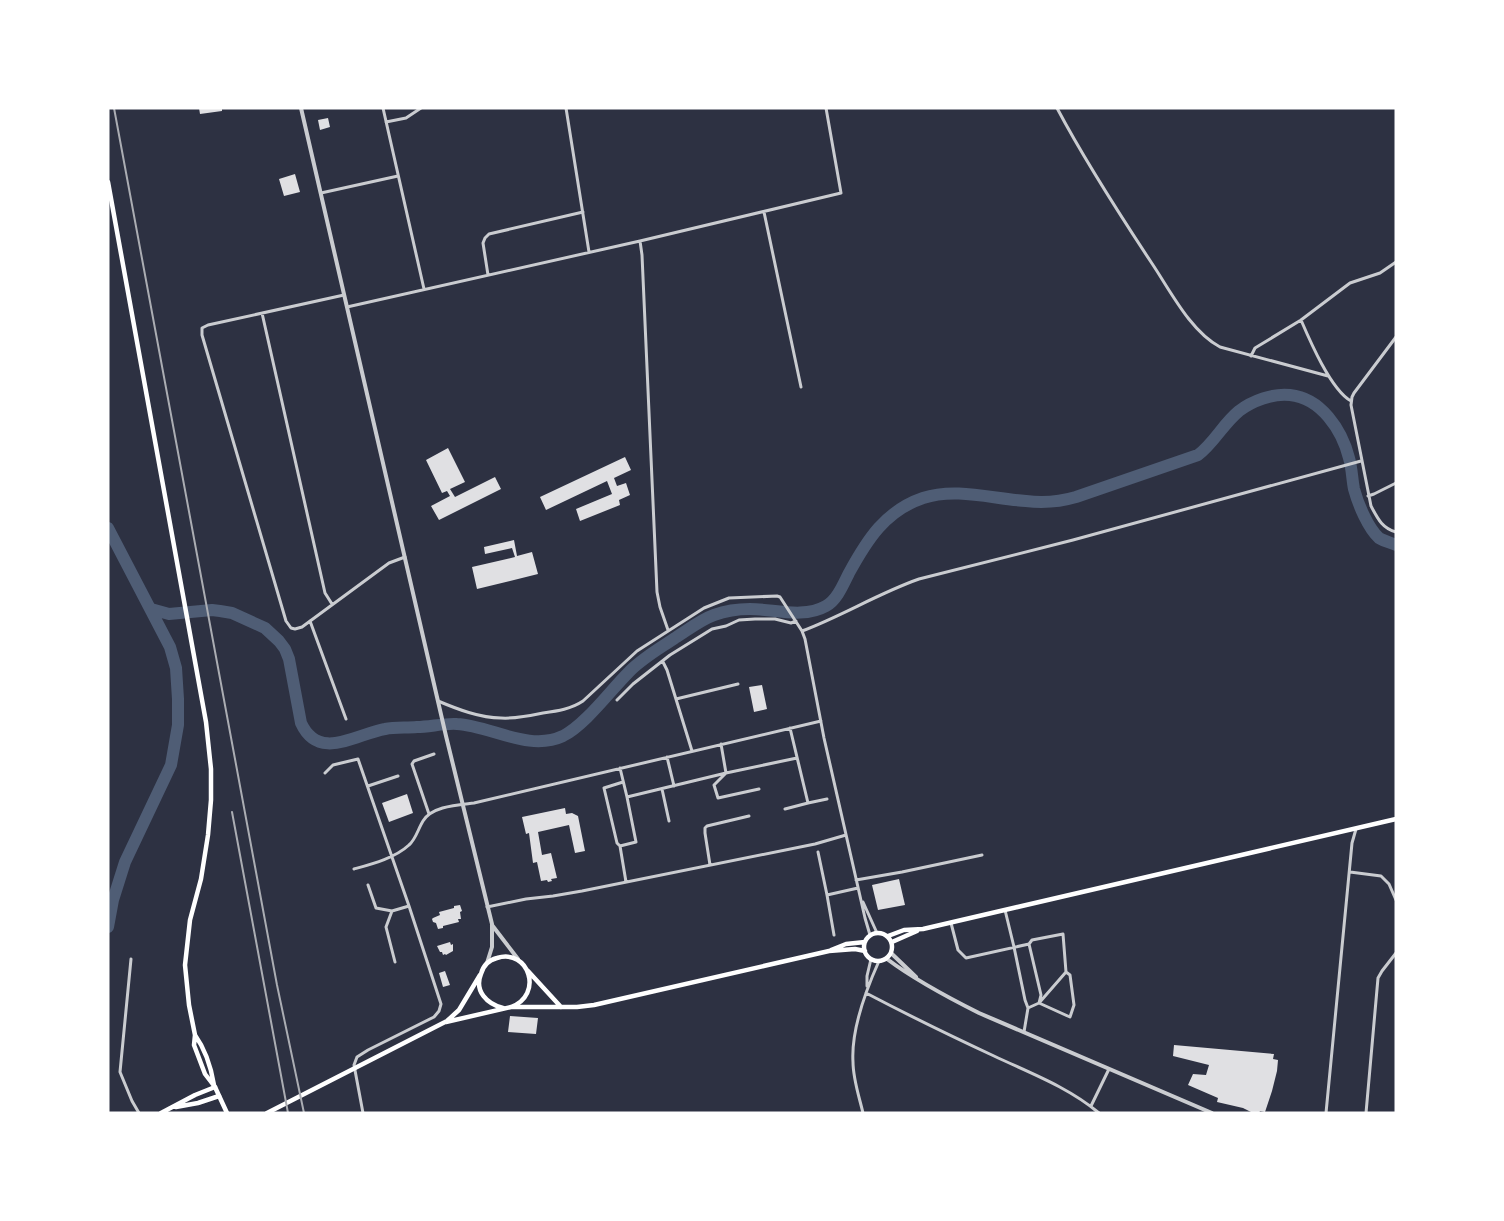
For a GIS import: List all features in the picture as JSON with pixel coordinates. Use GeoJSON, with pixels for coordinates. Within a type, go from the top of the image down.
{"type":"FeatureCollection","features":[{"type":"Feature","properties":{"kind":"main road"},"geometry":{"type":"LineString","coordinates":[[108,182],[206,722],[211,770],[208,835],[201,879],[190,920],[185,965],[195,1035],[194,1045],[205,1074],[215,1087],[227,1113]]}},
{"type":"Feature","properties":{"kind":"main road"},"geometry":{"type":"LineString","coordinates":[[892,942],[923,929],[951,922],[1396,819]]}},
{"type":"Feature","properties":{"kind":"main road"},"geometry":{"type":"LineString","coordinates":[[888,936],[904,930],[923,929]]}},
{"type":"Feature","properties":{"kind":"main road"},"geometry":{"type":"LineString","coordinates":[[877,933],[888,936],[892,942],[891,953],[887,958],[879,961],[871,959],[865,951],[865,942],[870,935],[877,933]]}},
{"type":"Feature","properties":{"kind":"main road"},"geometry":{"type":"LineString","coordinates":[[829,951],[843,944],[865,942]]}},
{"type":"Feature","properties":{"kind":"main road"},"geometry":{"type":"LineString","coordinates":[[443,1023],[511,1007],[594,1005],[829,951],[865,951]]}},
{"type":"Feature","properties":{"kind":"main road"},"geometry":{"type":"LineString","coordinates":[[267,1113],[443,1023],[459,1010],[487,964],[495,959],[506,957],[517,960],[561,1007]]}},
{"type":"Feature","properties":{"kind":"main road"},"geometry":{"type":"LineString","coordinates":[[511,1007],[523,999],[529,989],[530,978],[524,966]]}},
{"type":"Feature","properties":{"kind":"main road"},"geometry":{"type":"LineString","coordinates":[[480,975],[479,986],[483,997],[491,1004],[503,1008]]}},
{"type":"Feature","properties":{"kind":"main road"},"geometry":{"type":"LineString","coordinates":[[161,1113],[215,1087]]}},
{"type":"Feature","properties":{"kind":"main road"},"geometry":{"type":"LineString","coordinates":[[171,1109],[219,1096]]}},
{"type":"Feature","properties":{"kind":"street"},"geometry":{"type":"LineString","coordinates":[[302,108],[487,907],[498,934],[524,966]]}},
{"type":"Feature","properties":{"kind":"street"},"geometry":{"type":"LineString","coordinates":[[383,108],[424,289]]}},
{"type":"Feature","properties":{"kind":"street"},"geometry":{"type":"LineString","coordinates":[[386,122],[406,118],[421,108]]}},
{"type":"Feature","properties":{"kind":"street"},"geometry":{"type":"LineString","coordinates":[[566,108],[589,252]]}},
{"type":"Feature","properties":{"kind":"street"},"geometry":{"type":"LineString","coordinates":[[347,307],[841,194],[826,108]]}},
{"type":"Feature","properties":{"kind":"street"},"geometry":{"type":"LineString","coordinates":[[1057,108],[1134,236],[1193,324],[1206,338],[1220,348],[1328,376]]}},
{"type":"Feature","properties":{"kind":"street"},"geometry":{"type":"LineString","coordinates":[[321,193],[398,176]]}},
{"type":"Feature","properties":{"kind":"street"},"geometry":{"type":"LineString","coordinates":[[488,275],[483,243],[489,234],[583,212]]}},
{"type":"Feature","properties":{"kind":"street"},"geometry":{"type":"LineString","coordinates":[[764,212],[801,387]]}},
{"type":"Feature","properties":{"kind":"street"},"geometry":{"type":"LineString","coordinates":[[640,241],[657,592],[668,630]]}},
{"type":"Feature","properties":{"kind":"street"},"geometry":{"type":"LineString","coordinates":[[1251,356],[1255,348],[1301,320],[1356,279],[1380,273],[1396,262]]}},
{"type":"Feature","properties":{"kind":"street"},"geometry":{"type":"LineString","coordinates":[[344,295],[208,325],[202,328],[202,334],[286,621],[291,627],[295,629],[302,627],[389,563],[405,557]]}},
{"type":"Feature","properties":{"kind":"street"},"geometry":{"type":"LineString","coordinates":[[262,313],[326,593],[332,604]]}},
{"type":"Feature","properties":{"kind":"street"},"geometry":{"type":"LineString","coordinates":[[1301,320],[1328,376],[1351,401]]}},
{"type":"Feature","properties":{"kind":"street"},"geometry":{"type":"LineString","coordinates":[[1396,337],[1354,393],[1351,401],[1371,506],[1379,522],[1396,532]]}},
{"type":"Feature","properties":{"kind":"street"},"geometry":{"type":"LineString","coordinates":[[802,631],[919,579],[1074,540],[1361,461]]}},
{"type":"Feature","properties":{"kind":"street"},"geometry":{"type":"LineString","coordinates":[[1368,496],[1396,483]]}},
{"type":"Feature","properties":{"kind":"street"},"geometry":{"type":"LineString","coordinates":[[438,700],[471,712],[498,718],[526,716],[570,708],[583,701],[637,651],[704,608],[729,598],[777,596],[783,600],[802,631],[824,738],[870,935]]}},
{"type":"Feature","properties":{"kind":"street"},"geometry":{"type":"LineString","coordinates":[[617,700],[633,684],[662,662],[712,629],[739,620],[776,619],[791,623],[796,621]]}},
{"type":"Feature","properties":{"kind":"street"},"geometry":{"type":"LineString","coordinates":[[310,621],[345,719]]}},
{"type":"Feature","properties":{"kind":"street"},"geometry":{"type":"LineString","coordinates":[[662,662],[667,670],[692,751]]}},
{"type":"Feature","properties":{"kind":"street"},"geometry":{"type":"LineString","coordinates":[[676,699],[738,684]]}},
{"type":"Feature","properties":{"kind":"street"},"geometry":{"type":"LineString","coordinates":[[354,869],[372,864],[407,847],[412,843],[421,823],[435,810],[821,721]]}},
{"type":"Feature","properties":{"kind":"street"},"geometry":{"type":"LineString","coordinates":[[790,728],[808,803]]}},
{"type":"Feature","properties":{"kind":"street"},"geometry":{"type":"LineString","coordinates":[[721,744],[726,773]]}},
{"type":"Feature","properties":{"kind":"street"},"geometry":{"type":"LineString","coordinates":[[429,814],[412,764],[417,759],[434,754]]}},
{"type":"Feature","properties":{"kind":"street"},"geometry":{"type":"LineString","coordinates":[[667,757],[674,786]]}},
{"type":"Feature","properties":{"kind":"street"},"geometry":{"type":"LineString","coordinates":[[627,797],[797,758]]}},
{"type":"Feature","properties":{"kind":"street"},"geometry":{"type":"LineString","coordinates":[[325,773],[333,765],[358,759],[441,1004],[436,1015],[430,1019],[357,1057],[354,1065],[363,1113]]}},
{"type":"Feature","properties":{"kind":"street"},"geometry":{"type":"LineString","coordinates":[[620,768],[636,842],[620,846]]}},
{"type":"Feature","properties":{"kind":"street"},"geometry":{"type":"LineString","coordinates":[[726,773],[714,785],[718,798],[759,789]]}},
{"type":"Feature","properties":{"kind":"street"},"geometry":{"type":"LineString","coordinates":[[368,786],[398,776]]}},
{"type":"Feature","properties":{"kind":"street"},"geometry":{"type":"LineString","coordinates":[[623,782],[604,788],[617,843],[620,846],[626,882]]}},
{"type":"Feature","properties":{"kind":"street"},"geometry":{"type":"LineString","coordinates":[[662,789],[669,821]]}},
{"type":"Feature","properties":{"kind":"street"},"geometry":{"type":"LineString","coordinates":[[785,809],[827,799]]}},
{"type":"Feature","properties":{"kind":"street"},"geometry":{"type":"LineString","coordinates":[[710,865],[705,828],[749,816]]}},
{"type":"Feature","properties":{"kind":"street"},"geometry":{"type":"LineString","coordinates":[[1326,1113],[1352,843],[1356,829]]}},
{"type":"Feature","properties":{"kind":"street"},"geometry":{"type":"LineString","coordinates":[[487,907],[526,899],[553,897],[815,844],[846,835]]}},
{"type":"Feature","properties":{"kind":"street"},"geometry":{"type":"LineString","coordinates":[[818,852],[834,935]]}},
{"type":"Feature","properties":{"kind":"street"},"geometry":{"type":"LineString","coordinates":[[856,880],[982,855]]}},
{"type":"Feature","properties":{"kind":"street"},"geometry":{"type":"LineString","coordinates":[[1350,872],[1381,876],[1389,884],[1396,900]]}},
{"type":"Feature","properties":{"kind":"street"},"geometry":{"type":"LineString","coordinates":[[368,885],[376,908],[392,911],[409,906]]}},
{"type":"Feature","properties":{"kind":"street"},"geometry":{"type":"LineString","coordinates":[[827,895],[858,888]]}},
{"type":"Feature","properties":{"kind":"street"},"geometry":{"type":"LineString","coordinates":[[861,898],[877,933]]}},
{"type":"Feature","properties":{"kind":"street"},"geometry":{"type":"LineString","coordinates":[[1005,910],[1028,1008],[1024,1032]]}},
{"type":"Feature","properties":{"kind":"street"},"geometry":{"type":"LineString","coordinates":[[392,911],[386,927],[395,962]]}},
{"type":"Feature","properties":{"kind":"street"},"geometry":{"type":"LineString","coordinates":[[951,922],[958,950],[966,958],[1063,934],[1066,972],[1070,975],[1074,1005],[1070,1017],[1039,1003]]}},
{"type":"Feature","properties":{"kind":"street"},"geometry":{"type":"LineString","coordinates":[[487,964],[492,947],[492,924]]}},
{"type":"Feature","properties":{"kind":"street"},"geometry":{"type":"LineString","coordinates":[[1029,944],[1041,995],[1039,1003]]}},
{"type":"Feature","properties":{"kind":"street"},"geometry":{"type":"LineString","coordinates":[[891,953],[918,980]]}},
{"type":"Feature","properties":{"kind":"street"},"geometry":{"type":"LineString","coordinates":[[1366,1113],[1378,978],[1396,953]]}},
{"type":"Feature","properties":{"kind":"street"},"geometry":{"type":"LineString","coordinates":[[887,958],[901,970],[941,994],[1212,1113]]}},
{"type":"Feature","properties":{"kind":"street"},"geometry":{"type":"LineString","coordinates":[[131,959],[120,1072],[139,1113]]}},
{"type":"Feature","properties":{"kind":"street"},"geometry":{"type":"LineString","coordinates":[[863,1113],[853,1061],[854,1038],[866,993],[871,959]]}},
{"type":"Feature","properties":{"kind":"street"},"geometry":{"type":"LineString","coordinates":[[867,988],[879,961]]}},
{"type":"Feature","properties":{"kind":"street"},"geometry":{"type":"LineString","coordinates":[[1028,1008],[1039,1003],[1066,972]]}},
{"type":"Feature","properties":{"kind":"street"},"geometry":{"type":"LineString","coordinates":[[866,993],[1050,1082],[1075,1095],[1099,1113]]}},
{"type":"Feature","properties":{"kind":"street"},"geometry":{"type":"LineString","coordinates":[[1091,1106],[1109,1069]]}},
{"type":"Feature","properties":{"kind":"building"},"geometry":{"type":"Polygon","coordinates":[[[199,108],[222,108],[222,111],[200,114],[199,108]]]}},
{"type":"Feature","properties":{"kind":"building"},"geometry":{"type":"Polygon","coordinates":[[[328,118],[330,127],[320,130],[318,120],[328,118]]]}},
{"type":"Feature","properties":{"kind":"building"},"geometry":{"type":"Polygon","coordinates":[[[295,174],[300,192],[284,196],[279,179],[295,174]]]}},
{"type":"Feature","properties":{"kind":"building"},"geometry":{"type":"Polygon","coordinates":[[[448,448],[465,482],[450,489],[455,497],[495,477],[501,489],[439,520],[431,506],[450,496],[447,491],[442,493],[426,460],[448,448]]]}},
{"type":"Feature","properties":{"kind":"building"},"geometry":{"type":"Polygon","coordinates":[[[625,457],[631,470],[614,478],[617,486],[626,483],[630,495],[619,500],[620,505],[580,521],[576,509],[612,494],[607,481],[546,510],[540,497],[625,457]]]}},
{"type":"Feature","properties":{"kind":"building"},"geometry":{"type":"Polygon","coordinates":[[[514,540],[517,556],[532,552],[538,574],[477,589],[472,567],[515,557],[512,548],[485,554],[484,547],[514,540]]]}},
{"type":"Feature","properties":{"kind":"building"},"geometry":{"type":"Polygon","coordinates":[[[762,685],[767,709],[754,712],[749,687],[762,685]]]}},
{"type":"Feature","properties":{"kind":"building"},"geometry":{"type":"Polygon","coordinates":[[[407,794],[413,813],[389,822],[382,803],[407,794]]]}},
{"type":"Feature","properties":{"kind":"building"},"geometry":{"type":"Polygon","coordinates":[[[565,808],[566,814],[572,813],[578,816],[585,851],[575,853],[569,825],[538,832],[542,855],[551,853],[557,878],[548,882],[547,880],[541,881],[537,862],[533,863],[529,833],[526,834],[522,817],[565,808]]]}},
{"type":"Feature","properties":{"kind":"building"},"geometry":{"type":"Polygon","coordinates":[[[899,879],[905,905],[878,910],[872,885],[899,879]]]}},
{"type":"Feature","properties":{"kind":"building"},"geometry":{"type":"Polygon","coordinates":[[[460,905],[462,911],[459,922],[438,929],[432,919],[440,915],[439,912],[460,905]]]}},
{"type":"Feature","properties":{"kind":"building"},"geometry":{"type":"Polygon","coordinates":[[[450,942],[451,945],[453,944],[453,951],[443,955],[437,946],[450,942]]]}},
{"type":"Feature","properties":{"kind":"building"},"geometry":{"type":"Polygon","coordinates":[[[445,971],[450,985],[443,987],[439,973],[445,971]]]}},
{"type":"Feature","properties":{"kind":"building"},"geometry":{"type":"Polygon","coordinates":[[[510,1016],[538,1018],[536,1034],[508,1032],[510,1016]]]}},
{"type":"Feature","properties":{"kind":"building"},"geometry":{"type":"Polygon","coordinates":[[[1174,1045],[1274,1054],[1273,1059],[1278,1060],[1277,1071],[1265,1112],[1253,1113],[1243,1108],[1217,1102],[1218,1098],[1188,1085],[1193,1074],[1206,1075],[1209,1065],[1173,1056],[1174,1045]]]}},
{"type":"Feature","properties":{"kind":"waterway"},"geometry":{"type":"LineString","coordinates":[[151,609],[169,614],[220,611],[232,613],[265,628],[285,649],[301,723],[309,735],[318,741],[339,742],[385,729],[452,724],[470,726],[523,740],[550,740],[563,736],[580,724],[644,659],[709,617],[741,609],[798,613],[826,606],[837,596],[863,549],[878,528],[910,504],[923,498],[948,494],[1039,502],[1076,497],[1198,455],[1239,411],[1263,398],[1277,395],[1301,397],[1311,402],[1328,417],[1346,447],[1354,489],[1367,522],[1379,538],[1396,545]]}},
{"type":"Feature","properties":{"kind":"waterway"},"geometry":{"type":"LineString","coordinates":[[108,528],[170,647],[176,668],[178,699],[178,725],[171,765],[125,862],[113,900],[108,927]]}},
{"type":"Feature","properties":{"kind":"railway"},"geometry":{"type":"LineString","coordinates":[[114,108],[277,985],[304,1113]]}},
{"type":"Feature","properties":{"kind":"railway"},"geometry":{"type":"LineString","coordinates":[[232,812],[288,1113]]}}]}
